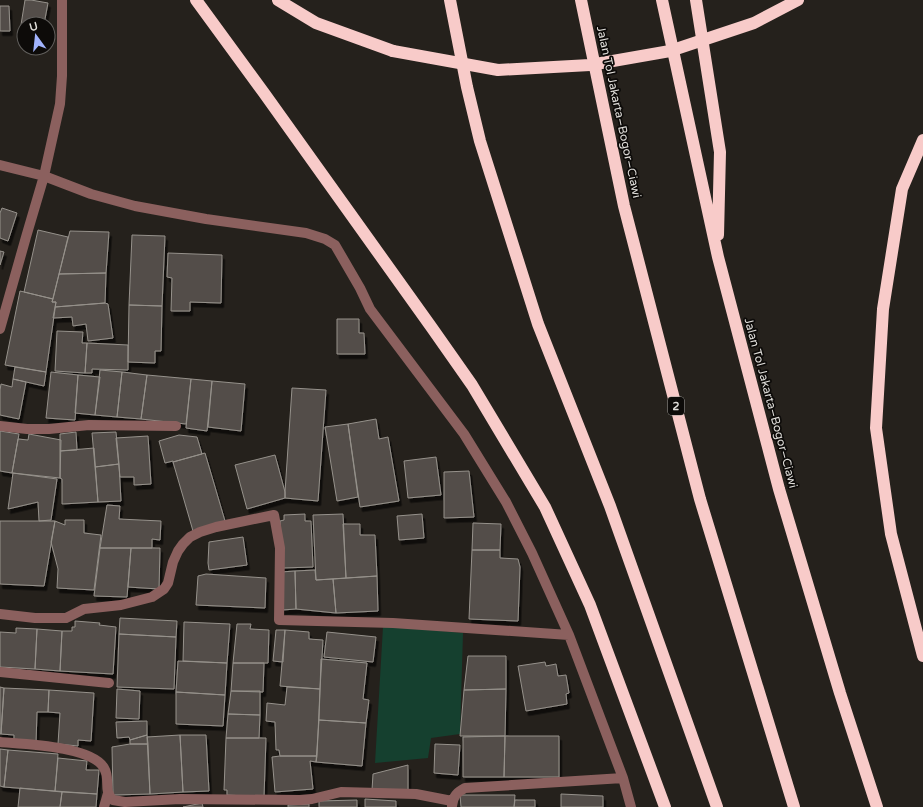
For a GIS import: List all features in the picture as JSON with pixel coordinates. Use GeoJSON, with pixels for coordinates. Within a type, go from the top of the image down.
{"type":"FeatureCollection","features":[{"type":"Feature","properties":{"kind":"highway"},"geometry":{"type":"LineString","coordinates":[[196,0],[472,385],[545,508],[590,605],[665,807]]}},
{"type":"Feature","properties":{"kind":"highway"},"geometry":{"type":"LineString","coordinates":[[278,0],[316,23],[393,51],[498,70],[590,65],[670,51],[754,23],[798,0]]}},
{"type":"Feature","properties":{"kind":"highway"},"geometry":{"type":"LineString","coordinates":[[450,0],[466,87],[480,141],[538,324],[610,506],[717,807]]}},
{"type":"Feature","properties":{"kind":"highway","name":"Jalan Tol Jakarta–Bogor–Ciawi"},"geometry":{"type":"LineString","coordinates":[[581,0],[624,206],[700,499],[794,807]]}},
{"type":"Feature","properties":{"kind":"highway","name":"Jalan Tol Jakarta–Bogor–Ciawi"},"geometry":{"type":"LineString","coordinates":[[662,0],[718,257],[778,489],[840,693],[877,807]]}},
{"type":"Feature","properties":{"kind":"highway"},"geometry":{"type":"LineString","coordinates":[[696,0],[720,152],[718,257]]}},
{"type":"Feature","properties":{"kind":"highway"},"geometry":{"type":"LineString","coordinates":[[923,140],[902,189],[883,310],[876,428],[891,534],[923,656]]}},
{"type":"Feature","properties":{"kind":"street"},"geometry":{"type":"LineString","coordinates":[[0,329],[44,176],[60,104],[63,63],[62,0]]}},
{"type":"Feature","properties":{"kind":"street"},"geometry":{"type":"LineString","coordinates":[[0,165],[44,176],[92,194],[135,206],[206,219],[306,233],[325,239],[335,245],[360,288],[370,309],[464,434],[506,502],[532,553],[569,635],[623,778],[631,807]]}},
{"type":"Feature","properties":{"kind":"street"},"geometry":{"type":"LineString","coordinates":[[0,426],[27,429],[49,429],[89,425],[176,426]]}},
{"type":"Feature","properties":{"kind":"street"},"geometry":{"type":"LineString","coordinates":[[0,614],[35,618],[66,618],[84,609],[121,604],[152,597],[164,590],[168,583],[173,562],[178,551],[190,537],[216,527],[274,515],[280,548],[279,620],[393,623],[569,635]]}},
{"type":"Feature","properties":{"kind":"street"},"geometry":{"type":"LineString","coordinates":[[0,672],[109,683]]}},
{"type":"Feature","properties":{"kind":"street"},"geometry":{"type":"LineString","coordinates":[[0,742],[50,746],[83,754],[95,760],[104,768],[107,777],[108,793],[104,807]]}},
{"type":"Feature","properties":{"kind":"street"},"geometry":{"type":"LineString","coordinates":[[108,793],[113,800],[125,802],[180,799],[312,803],[342,792],[416,794],[452,804],[454,795],[465,788],[623,778]]}},
{"type":"Feature","properties":{"kind":"green space"},"geometry":{"type":"Polygon","coordinates":[[[383,627],[463,633],[460,734],[431,738],[428,758],[375,763],[383,627]]]}},
{"type":"Feature","properties":{"kind":"building"},"geometry":{"type":"Polygon","coordinates":[[[25,0],[48,3],[46,16],[22,16],[25,0]]]}},
{"type":"Feature","properties":{"kind":"building"},"geometry":{"type":"Polygon","coordinates":[[[0,6],[9,6],[10,31],[0,31],[0,6]]]}},
{"type":"Feature","properties":{"kind":"building"},"geometry":{"type":"Polygon","coordinates":[[[2,208],[17,213],[8,241],[0,238],[0,213],[2,208]]]}},
{"type":"Feature","properties":{"kind":"building"},"geometry":{"type":"Polygon","coordinates":[[[38,230],[68,237],[53,299],[24,292],[38,230]]]}},
{"type":"Feature","properties":{"kind":"building"},"geometry":{"type":"Polygon","coordinates":[[[70,231],[109,232],[106,273],[59,274],[70,231]]]}},
{"type":"Feature","properties":{"kind":"building"},"geometry":{"type":"Polygon","coordinates":[[[132,235],[165,236],[162,306],[129,305],[132,235]]]}},
{"type":"Feature","properties":{"kind":"building"},"geometry":{"type":"Polygon","coordinates":[[[0,251],[4,252],[0,265],[0,251]]]}},
{"type":"Feature","properties":{"kind":"building"},"geometry":{"type":"Polygon","coordinates":[[[168,253],[222,255],[221,303],[190,302],[190,311],[171,311],[172,278],[167,277],[168,253]]]}},
{"type":"Feature","properties":{"kind":"building"},"geometry":{"type":"Polygon","coordinates":[[[106,273],[105,303],[55,307],[56,302],[52,302],[59,274],[106,273]]]}},
{"type":"Feature","properties":{"kind":"building"},"geometry":{"type":"Polygon","coordinates":[[[20,291],[53,299],[52,302],[56,302],[46,372],[5,365],[20,291]]]}},
{"type":"Feature","properties":{"kind":"building"},"geometry":{"type":"Polygon","coordinates":[[[108,304],[113,338],[88,341],[86,324],[73,326],[72,317],[53,318],[55,307],[108,304]]]}},
{"type":"Feature","properties":{"kind":"building"},"geometry":{"type":"Polygon","coordinates":[[[129,305],[162,306],[161,351],[155,351],[155,363],[128,362],[129,305]]]}},
{"type":"Feature","properties":{"kind":"building"},"geometry":{"type":"Polygon","coordinates":[[[337,319],[359,319],[359,333],[364,333],[365,354],[337,354],[337,319]]]}},
{"type":"Feature","properties":{"kind":"building"},"geometry":{"type":"Polygon","coordinates":[[[57,331],[83,332],[82,343],[87,343],[85,373],[55,371],[57,331]]]}},
{"type":"Feature","properties":{"kind":"building"},"geometry":{"type":"Polygon","coordinates":[[[87,343],[128,345],[128,370],[92,369],[92,373],[85,373],[87,343]]]}},
{"type":"Feature","properties":{"kind":"building"},"geometry":{"type":"Polygon","coordinates":[[[15,367],[46,372],[44,386],[13,379],[15,367]]]}},
{"type":"Feature","properties":{"kind":"building"},"geometry":{"type":"Polygon","coordinates":[[[100,370],[122,372],[117,417],[95,415],[100,370]]]}},
{"type":"Feature","properties":{"kind":"building"},"geometry":{"type":"Polygon","coordinates":[[[51,372],[78,375],[75,420],[46,418],[51,372]]]}},
{"type":"Feature","properties":{"kind":"building"},"geometry":{"type":"Polygon","coordinates":[[[122,372],[147,375],[141,419],[117,417],[122,372]]]}},
{"type":"Feature","properties":{"kind":"building"},"geometry":{"type":"Polygon","coordinates":[[[78,375],[100,377],[95,415],[75,413],[78,375]]]}},
{"type":"Feature","properties":{"kind":"building"},"geometry":{"type":"Polygon","coordinates":[[[147,375],[191,379],[186,424],[141,419],[147,375]]]}},
{"type":"Feature","properties":{"kind":"building"},"geometry":{"type":"Polygon","coordinates":[[[13,379],[26,382],[19,419],[0,415],[1,384],[12,387],[13,379]]]}},
{"type":"Feature","properties":{"kind":"building"},"geometry":{"type":"Polygon","coordinates":[[[191,379],[212,381],[207,431],[186,428],[191,379]]]}},
{"type":"Feature","properties":{"kind":"building"},"geometry":{"type":"Polygon","coordinates":[[[212,381],[245,384],[241,431],[208,427],[212,381]]]}},
{"type":"Feature","properties":{"kind":"building"},"geometry":{"type":"Polygon","coordinates":[[[292,388],[326,390],[318,501],[285,498],[292,388]]]}},
{"type":"Feature","properties":{"kind":"building"},"geometry":{"type":"Polygon","coordinates":[[[376,419],[379,439],[388,437],[399,501],[360,507],[348,424],[376,419]]]}},
{"type":"Feature","properties":{"kind":"building"},"geometry":{"type":"Polygon","coordinates":[[[348,424],[358,497],[337,501],[325,427],[348,424]]]}},
{"type":"Feature","properties":{"kind":"building"},"geometry":{"type":"Polygon","coordinates":[[[0,431],[19,434],[12,473],[0,471],[0,431]]]}},
{"type":"Feature","properties":{"kind":"building"},"geometry":{"type":"Polygon","coordinates":[[[76,432],[77,450],[60,451],[60,434],[76,432]]]}},
{"type":"Feature","properties":{"kind":"building"},"geometry":{"type":"Polygon","coordinates":[[[116,432],[119,464],[95,467],[92,433],[116,432]]]}},
{"type":"Feature","properties":{"kind":"building"},"geometry":{"type":"Polygon","coordinates":[[[29,434],[61,440],[60,478],[12,473],[18,439],[28,440],[29,434]]]}},
{"type":"Feature","properties":{"kind":"building"},"geometry":{"type":"Polygon","coordinates":[[[179,435],[197,437],[202,454],[165,463],[159,441],[179,435]]]}},
{"type":"Feature","properties":{"kind":"building"},"geometry":{"type":"Polygon","coordinates":[[[148,436],[151,484],[134,485],[134,477],[120,477],[116,438],[148,436]]]}},
{"type":"Feature","properties":{"kind":"building"},"geometry":{"type":"Polygon","coordinates":[[[94,448],[98,502],[62,504],[60,451],[94,448]]]}},
{"type":"Feature","properties":{"kind":"building"},"geometry":{"type":"Polygon","coordinates":[[[205,453],[225,521],[193,531],[173,462],[205,453]]]}},
{"type":"Feature","properties":{"kind":"building"},"geometry":{"type":"Polygon","coordinates":[[[275,455],[285,492],[285,498],[247,509],[235,465],[275,455]]]}},
{"type":"Feature","properties":{"kind":"building"},"geometry":{"type":"Polygon","coordinates":[[[436,457],[441,495],[408,498],[404,461],[436,457]]]}},
{"type":"Feature","properties":{"kind":"building"},"geometry":{"type":"Polygon","coordinates":[[[119,464],[121,501],[98,502],[95,467],[119,464]]]}},
{"type":"Feature","properties":{"kind":"building"},"geometry":{"type":"Polygon","coordinates":[[[469,471],[474,517],[444,518],[444,472],[469,471]]]}},
{"type":"Feature","properties":{"kind":"building"},"geometry":{"type":"Polygon","coordinates":[[[13,473],[57,479],[51,520],[39,521],[38,502],[8,509],[13,473]]]}},
{"type":"Feature","properties":{"kind":"building"},"geometry":{"type":"Polygon","coordinates":[[[107,505],[120,506],[119,519],[161,521],[160,540],[152,539],[152,548],[100,548],[107,505]]]}},
{"type":"Feature","properties":{"kind":"building"},"geometry":{"type":"Polygon","coordinates":[[[305,514],[305,521],[311,521],[313,567],[282,568],[280,521],[284,520],[284,515],[305,514]]]}},
{"type":"Feature","properties":{"kind":"building"},"geometry":{"type":"Polygon","coordinates":[[[343,514],[346,578],[316,580],[313,515],[343,514]]]}},
{"type":"Feature","properties":{"kind":"building"},"geometry":{"type":"Polygon","coordinates":[[[422,514],[424,538],[399,540],[397,516],[422,514]]]}},
{"type":"Feature","properties":{"kind":"building"},"geometry":{"type":"Polygon","coordinates":[[[65,520],[84,520],[84,533],[101,535],[94,590],[57,588],[58,569],[51,542],[55,521],[65,525],[65,520]]]}},
{"type":"Feature","properties":{"kind":"building"},"geometry":{"type":"Polygon","coordinates":[[[0,521],[55,521],[44,586],[0,584],[0,521]]]}},
{"type":"Feature","properties":{"kind":"building"},"geometry":{"type":"Polygon","coordinates":[[[473,523],[501,524],[500,550],[472,550],[473,523]]]}},
{"type":"Feature","properties":{"kind":"building"},"geometry":{"type":"Polygon","coordinates":[[[343,524],[360,524],[360,535],[375,535],[377,576],[346,578],[343,524]]]}},
{"type":"Feature","properties":{"kind":"building"},"geometry":{"type":"Polygon","coordinates":[[[243,537],[247,565],[209,570],[209,542],[243,537]]]}},
{"type":"Feature","properties":{"kind":"building"},"geometry":{"type":"Polygon","coordinates":[[[100,548],[131,548],[127,597],[94,596],[100,548]]]}},
{"type":"Feature","properties":{"kind":"building"},"geometry":{"type":"Polygon","coordinates":[[[131,548],[160,548],[159,589],[128,587],[131,548]]]}},
{"type":"Feature","properties":{"kind":"building"},"geometry":{"type":"Polygon","coordinates":[[[472,550],[500,550],[500,558],[518,559],[520,567],[518,621],[469,619],[472,550]]]}},
{"type":"Feature","properties":{"kind":"building"},"geometry":{"type":"Polygon","coordinates":[[[315,570],[316,580],[333,579],[336,613],[296,609],[295,571],[315,570]]]}},
{"type":"Feature","properties":{"kind":"building"},"geometry":{"type":"Polygon","coordinates":[[[295,571],[296,609],[282,610],[281,572],[295,571]]]}},
{"type":"Feature","properties":{"kind":"building"},"geometry":{"type":"Polygon","coordinates":[[[206,574],[266,578],[265,608],[196,605],[198,576],[206,574]]]}},
{"type":"Feature","properties":{"kind":"building"},"geometry":{"type":"Polygon","coordinates":[[[377,576],[378,611],[336,613],[333,579],[377,576]]]}},
{"type":"Feature","properties":{"kind":"building"},"geometry":{"type":"Polygon","coordinates":[[[120,618],[177,621],[176,637],[119,634],[120,618]]]}},
{"type":"Feature","properties":{"kind":"building"},"geometry":{"type":"Polygon","coordinates":[[[75,621],[100,623],[99,625],[116,627],[113,674],[60,671],[62,631],[72,631],[72,627],[75,627],[75,621]]]}},
{"type":"Feature","properties":{"kind":"building"},"geometry":{"type":"Polygon","coordinates":[[[184,622],[230,624],[227,663],[183,661],[184,622]]]}},
{"type":"Feature","properties":{"kind":"building"},"geometry":{"type":"Polygon","coordinates":[[[237,624],[251,624],[250,629],[269,630],[268,663],[233,663],[237,624]]]}},
{"type":"Feature","properties":{"kind":"building"},"geometry":{"type":"Polygon","coordinates":[[[16,628],[37,629],[35,669],[0,667],[0,632],[16,633],[16,628]]]}},
{"type":"Feature","properties":{"kind":"building"},"geometry":{"type":"Polygon","coordinates":[[[37,629],[62,631],[60,671],[35,669],[37,629]]]}},
{"type":"Feature","properties":{"kind":"building"},"geometry":{"type":"Polygon","coordinates":[[[276,630],[285,630],[283,662],[273,661],[276,630]]]}},
{"type":"Feature","properties":{"kind":"building"},"geometry":{"type":"Polygon","coordinates":[[[285,630],[309,632],[309,639],[323,640],[320,689],[280,686],[285,630]]]}},
{"type":"Feature","properties":{"kind":"building"},"geometry":{"type":"Polygon","coordinates":[[[327,632],[376,637],[373,662],[324,657],[327,632]]]}},
{"type":"Feature","properties":{"kind":"building"},"geometry":{"type":"Polygon","coordinates":[[[119,634],[176,637],[174,689],[117,687],[119,634]]]}},
{"type":"Feature","properties":{"kind":"building"},"geometry":{"type":"Polygon","coordinates":[[[468,656],[506,656],[506,689],[464,690],[468,656]]]}},
{"type":"Feature","properties":{"kind":"building"},"geometry":{"type":"Polygon","coordinates":[[[321,659],[367,663],[363,699],[369,700],[366,723],[319,720],[321,659]]]}},
{"type":"Feature","properties":{"kind":"building"},"geometry":{"type":"Polygon","coordinates":[[[178,661],[227,663],[225,695],[176,692],[178,661]]]}},
{"type":"Feature","properties":{"kind":"building"},"geometry":{"type":"Polygon","coordinates":[[[545,662],[546,666],[556,664],[558,676],[566,675],[569,693],[566,694],[567,704],[526,711],[518,666],[545,662]]]}},
{"type":"Feature","properties":{"kind":"building"},"geometry":{"type":"Polygon","coordinates":[[[233,663],[264,663],[263,692],[231,691],[233,663]]]}},
{"type":"Feature","properties":{"kind":"building"},"geometry":{"type":"Polygon","coordinates":[[[0,687],[4,688],[1,734],[0,734],[0,687]]]}},
{"type":"Feature","properties":{"kind":"building"},"geometry":{"type":"Polygon","coordinates":[[[287,687],[320,689],[317,756],[280,756],[279,750],[276,750],[275,722],[266,721],[267,703],[285,705],[287,687]]]}},
{"type":"Feature","properties":{"kind":"building"},"geometry":{"type":"Polygon","coordinates":[[[4,688],[49,690],[48,712],[37,712],[36,743],[14,742],[14,735],[1,734],[4,688]]]}},
{"type":"Feature","properties":{"kind":"building"},"geometry":{"type":"Polygon","coordinates":[[[117,689],[140,691],[139,719],[116,718],[117,689]]]}},
{"type":"Feature","properties":{"kind":"building"},"geometry":{"type":"Polygon","coordinates":[[[506,689],[505,736],[460,736],[464,690],[506,689]]]}},
{"type":"Feature","properties":{"kind":"building"},"geometry":{"type":"Polygon","coordinates":[[[49,690],[94,693],[91,741],[78,740],[78,746],[58,744],[60,713],[48,712],[49,690]]]}},
{"type":"Feature","properties":{"kind":"building"},"geometry":{"type":"Polygon","coordinates":[[[231,691],[260,691],[260,715],[228,714],[231,691]]]}},
{"type":"Feature","properties":{"kind":"building"},"geometry":{"type":"Polygon","coordinates":[[[176,692],[225,695],[223,726],[176,724],[176,692]]]}},
{"type":"Feature","properties":{"kind":"building"},"geometry":{"type":"Polygon","coordinates":[[[228,714],[260,715],[259,738],[226,738],[228,714]]]}},
{"type":"Feature","properties":{"kind":"building"},"geometry":{"type":"Polygon","coordinates":[[[319,720],[366,723],[362,766],[316,762],[319,720]]]}},
{"type":"Feature","properties":{"kind":"building"},"geometry":{"type":"Polygon","coordinates":[[[147,721],[147,735],[130,740],[129,737],[117,738],[116,722],[147,721]]]}},
{"type":"Feature","properties":{"kind":"building"},"geometry":{"type":"Polygon","coordinates":[[[147,735],[148,744],[130,744],[130,740],[147,735]]]}},
{"type":"Feature","properties":{"kind":"building"},"geometry":{"type":"Polygon","coordinates":[[[180,735],[183,792],[150,794],[147,737],[180,735]]]}},
{"type":"Feature","properties":{"kind":"building"},"geometry":{"type":"Polygon","coordinates":[[[180,735],[206,735],[209,791],[183,792],[180,735]]]}},
{"type":"Feature","properties":{"kind":"building"},"geometry":{"type":"Polygon","coordinates":[[[505,736],[504,777],[463,777],[463,737],[505,736]]]}},
{"type":"Feature","properties":{"kind":"building"},"geometry":{"type":"Polygon","coordinates":[[[505,736],[559,736],[559,777],[504,777],[505,736]]]}},
{"type":"Feature","properties":{"kind":"building"},"geometry":{"type":"Polygon","coordinates":[[[226,738],[266,738],[264,797],[227,795],[227,790],[224,790],[226,738]]]}},
{"type":"Feature","properties":{"kind":"building"},"geometry":{"type":"Polygon","coordinates":[[[130,744],[148,744],[150,794],[113,795],[112,747],[130,744]]]}},
{"type":"Feature","properties":{"kind":"building"},"geometry":{"type":"Polygon","coordinates":[[[435,744],[460,745],[458,775],[434,773],[435,744]]]}},
{"type":"Feature","properties":{"kind":"building"},"geometry":{"type":"Polygon","coordinates":[[[0,749],[8,750],[4,787],[0,786],[0,749]]]}},
{"type":"Feature","properties":{"kind":"building"},"geometry":{"type":"Polygon","coordinates":[[[8,750],[58,754],[55,791],[4,787],[8,750]]]}},
{"type":"Feature","properties":{"kind":"building"},"geometry":{"type":"Polygon","coordinates":[[[317,756],[316,762],[310,761],[313,789],[275,792],[272,757],[317,756]]]}},
{"type":"Feature","properties":{"kind":"building"},"geometry":{"type":"Polygon","coordinates":[[[58,758],[87,761],[86,770],[99,770],[97,794],[55,791],[58,758]]]}},
{"type":"Feature","properties":{"kind":"building"},"geometry":{"type":"Polygon","coordinates":[[[408,765],[408,790],[372,790],[373,774],[408,765]]]}},
{"type":"Feature","properties":{"kind":"building"},"geometry":{"type":"Polygon","coordinates":[[[20,788],[62,792],[60,807],[18,807],[20,788]]]}},
{"type":"Feature","properties":{"kind":"building"},"geometry":{"type":"Polygon","coordinates":[[[62,792],[97,794],[96,807],[60,807],[62,792]]]}},
{"type":"Feature","properties":{"kind":"building"},"geometry":{"type":"Polygon","coordinates":[[[561,794],[603,796],[603,807],[561,807],[561,794]]]}},
{"type":"Feature","properties":{"kind":"building"},"geometry":{"type":"Polygon","coordinates":[[[460,795],[515,795],[514,807],[461,807],[460,795]]]}},
{"type":"Feature","properties":{"kind":"building"},"geometry":{"type":"Polygon","coordinates":[[[365,799],[396,801],[396,807],[365,807],[365,799]]]}},
{"type":"Feature","properties":{"kind":"building"},"geometry":{"type":"Polygon","coordinates":[[[357,800],[357,807],[319,807],[319,801],[357,800]]]}},
{"type":"Feature","properties":{"kind":"building"},"geometry":{"type":"Polygon","coordinates":[[[515,800],[535,800],[535,807],[514,807],[515,800]]]}},
{"type":"Feature","properties":{"kind":"building"},"geometry":{"type":"Polygon","coordinates":[[[202,803],[203,807],[183,807],[202,803]]]}},
{"type":"Feature","properties":{"kind":"building"},"geometry":{"type":"Polygon","coordinates":[[[309,804],[309,807],[288,807],[288,805],[309,804]]]}}]}
